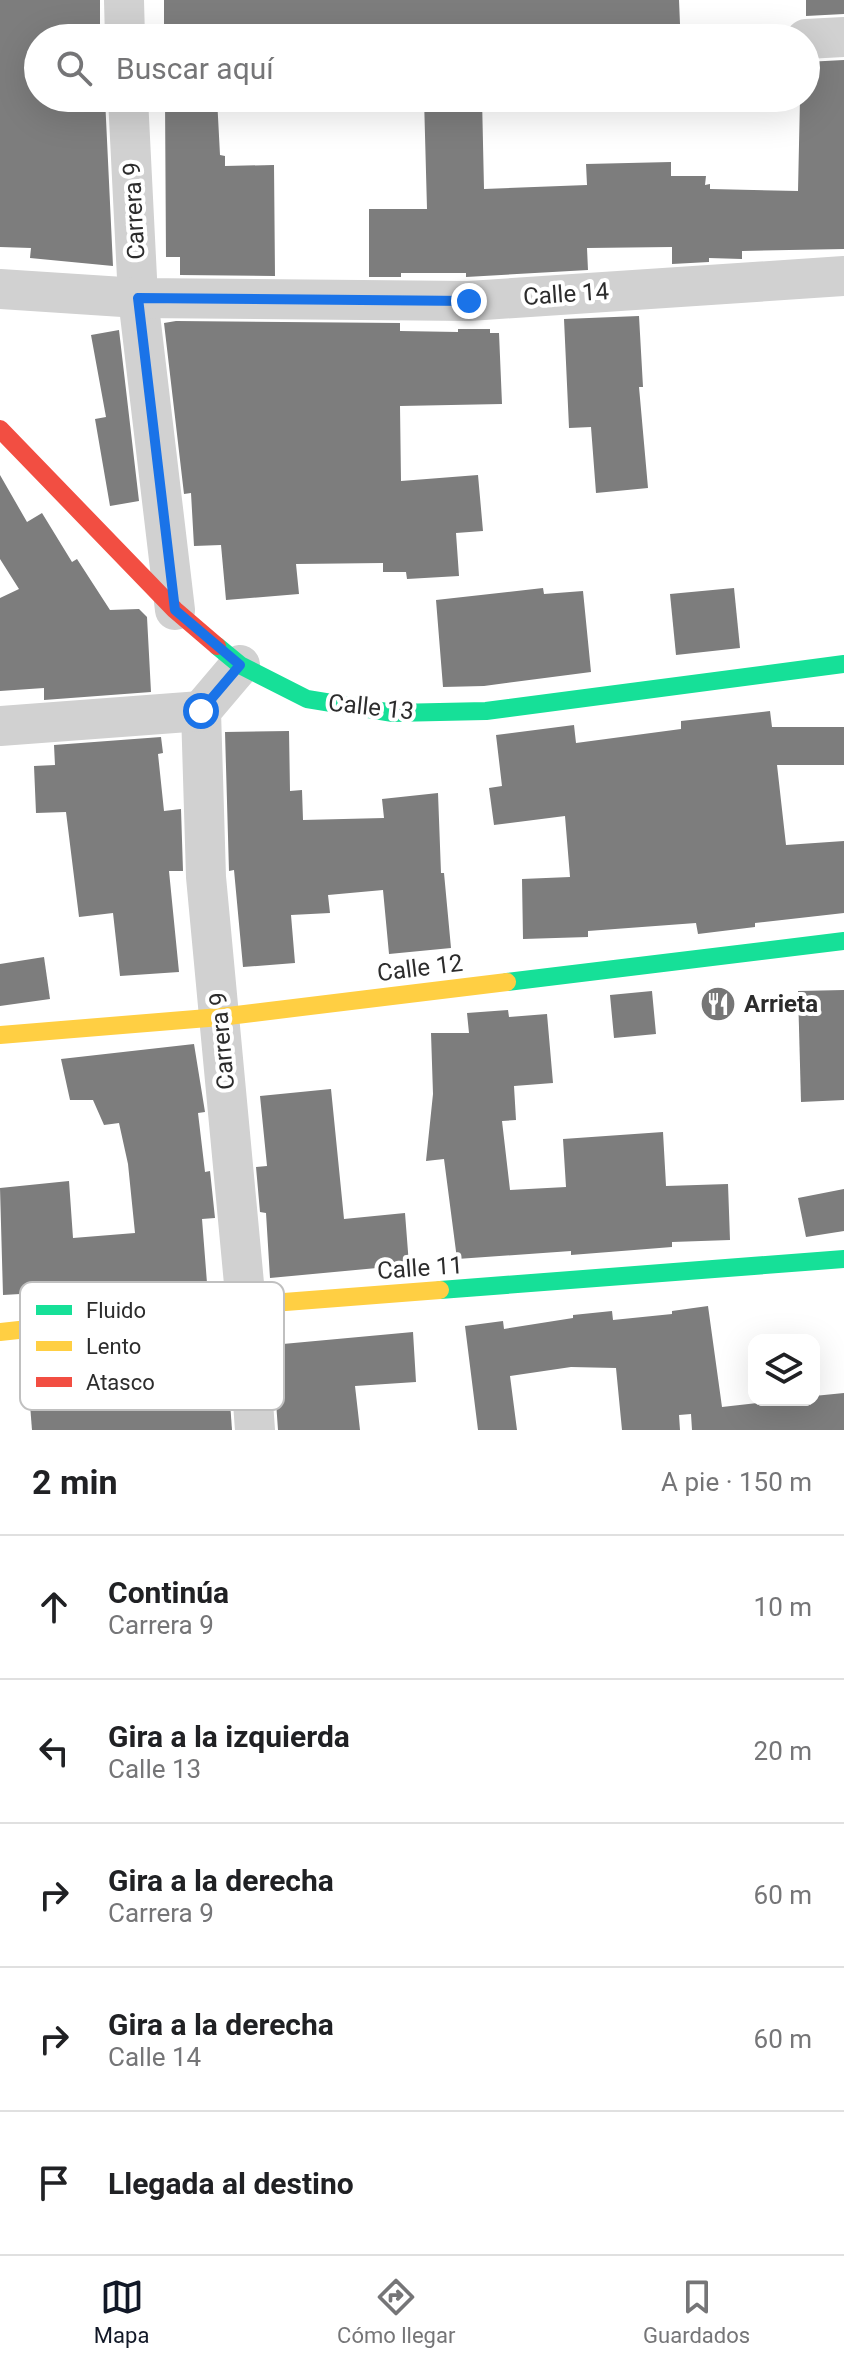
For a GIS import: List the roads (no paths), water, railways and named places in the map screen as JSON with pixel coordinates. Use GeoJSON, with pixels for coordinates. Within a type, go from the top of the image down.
{"type":"FeatureCollection","features":[{"type":"Feature","properties":{"kind":"street"},"geometry":{"type":"LineString","coordinates":[[124,0],[125,24]]}},
{"type":"Feature","properties":{"kind":"street"},"geometry":{"type":"LineString","coordinates":[[820,38],[844,37]]}},
{"type":"Feature","properties":{"kind":"street","name":"Carrera 9"},"geometry":{"type":"LineString","coordinates":[[129,112],[138,298],[175,610]]}},
{"type":"Feature","properties":{"kind":"street","name":"Calle 14"},"geometry":{"type":"LineString","coordinates":[[0,289],[138,298],[469,301],[844,276]]}},
{"type":"Feature","properties":{"kind":"street","name":"Calle 13"},"geometry":{"type":"LineString","coordinates":[[0,429],[175,610],[240,665],[307,699],[393,713],[486,711],[844,664]]}},
{"type":"Feature","properties":{"kind":"street"},"geometry":{"type":"LineString","coordinates":[[0,726],[201,711],[240,665]]}},
{"type":"Feature","properties":{"kind":"street","name":"Carrera 9"},"geometry":{"type":"LineString","coordinates":[[201,711],[206,877],[244,1282]]}},
{"type":"Feature","properties":{"kind":"street","name":"Calle 12"},"geometry":{"type":"LineString","coordinates":[[0,1035],[220,1017],[844,941]]}},
{"type":"Feature","properties":{"kind":"street","name":"Calle 11"},"geometry":{"type":"LineString","coordinates":[[284,1302],[844,1259]]}},
{"type":"Feature","properties":{"kind":"street","name":"Calle 11"},"geometry":{"type":"LineString","coordinates":[[0,1332],[20,1330]]}},
{"type":"Feature","properties":{"kind":"street","name":"Carrera 9"},"geometry":{"type":"LineString","coordinates":[[254,1410],[255,1430]]}},
{"type":"Feature","properties":{"kind":"place","name":"Arrieta"},"geometry":{"type":"Point","coordinates":[718,1004]}}]}
